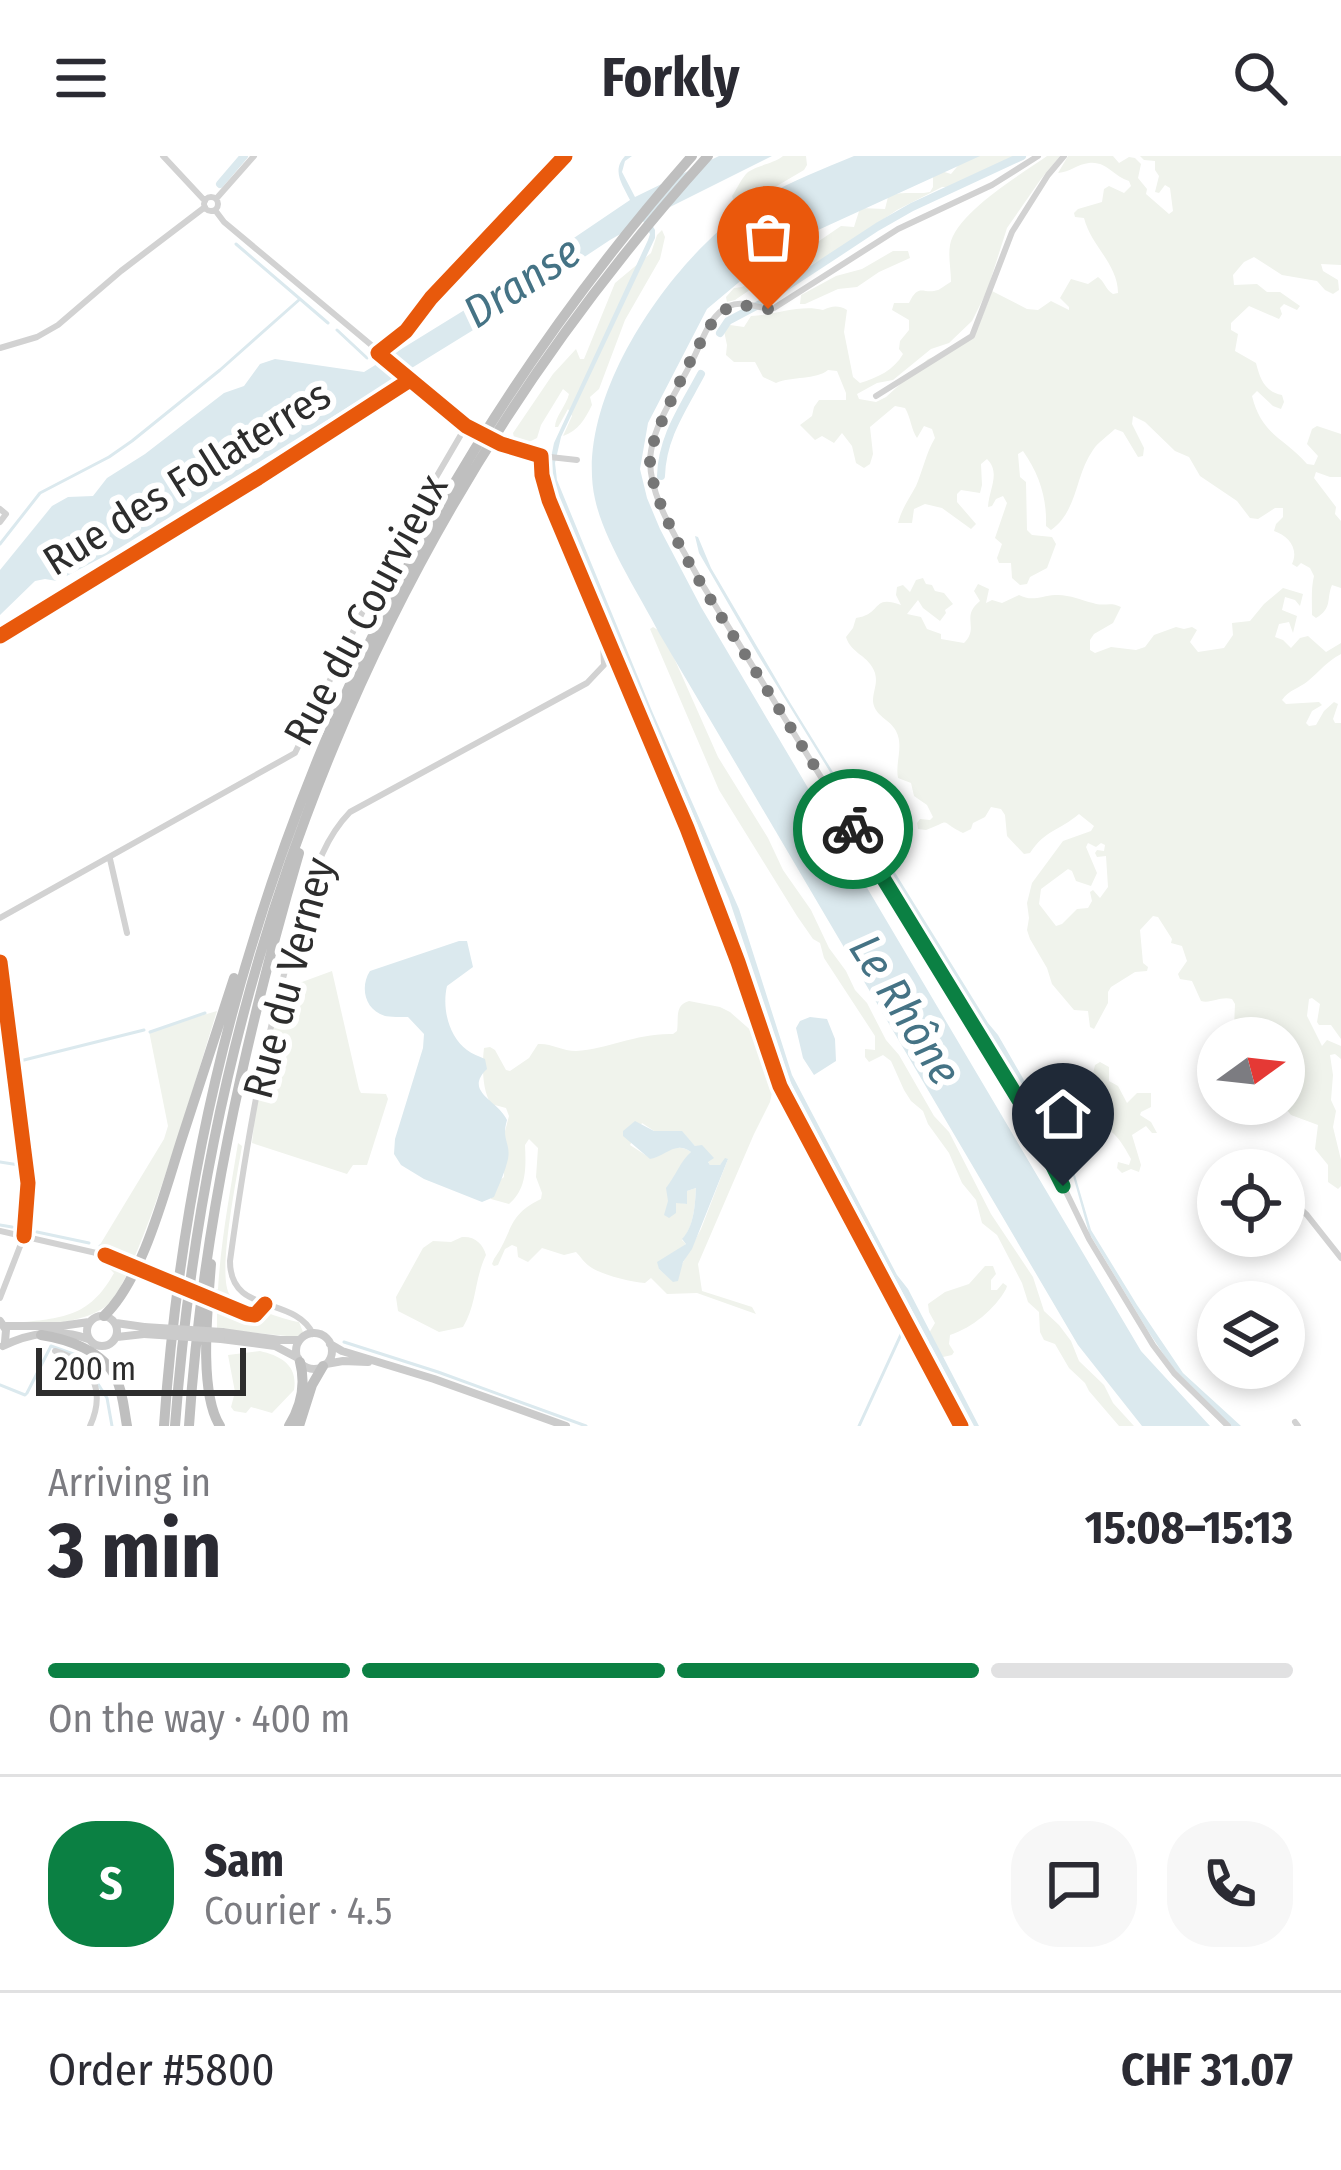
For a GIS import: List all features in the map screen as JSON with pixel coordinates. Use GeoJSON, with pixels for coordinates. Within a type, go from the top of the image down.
{"type":"FeatureCollection","features":[{"type":"Feature","properties":{"kind":"highway"},"geometry":{"type":"LineString","coordinates":[[109,1319],[154,1221],[287,835],[349,683],[414,553],[511,391],[610,254],[692,156]]}},
{"type":"Feature","properties":{"kind":"highway"},"geometry":{"type":"LineString","coordinates":[[176,1426],[195,1239],[228,1070],[270,918],[323,770],[404,594],[470,474],[564,332],[708,156]]}},
{"type":"Feature","properties":{"kind":"highway"},"geometry":{"type":"LineString","coordinates":[[189,1426],[203,1276],[222,1158],[250,1032],[323,770]]}},
{"type":"Feature","properties":{"kind":"highway"},"geometry":{"type":"LineString","coordinates":[[164,1426],[173,1312],[191,1187],[231,1015],[287,835]]}},
{"type":"Feature","properties":{"kind":"highway"},"geometry":{"type":"LineString","coordinates":[[220,1426],[208,1394],[207,1339],[222,1158]]}},
{"type":"Feature","properties":{"kind":"highway"},"geometry":{"type":"LineString","coordinates":[[41,1335],[83,1347],[113,1372]]}},
{"type":"Feature","properties":{"kind":"highway"},"geometry":{"type":"LineString","coordinates":[[94,1343],[113,1372],[127,1426]]}},
{"type":"Feature","properties":{"kind":"highway"},"geometry":{"type":"LineString","coordinates":[[289,1426],[302,1396],[299,1360]]}},
{"type":"Feature","properties":{"kind":"highway"},"geometry":{"type":"LineString","coordinates":[[299,1426],[325,1365]]}},
{"type":"Feature","properties":{"kind":"main road"},"geometry":{"type":"LineString","coordinates":[[109,1319],[117,1330],[116,1338]]}},
{"type":"Feature","properties":{"kind":"main road"},"geometry":{"type":"LineString","coordinates":[[1,1347],[7,1336],[2,1322],[61,1326],[109,1319],[144,1330],[222,1336],[301,1340],[313,1334],[330,1344],[332,1352],[325,1365]]}},
{"type":"Feature","properties":{"kind":"main road"},"geometry":{"type":"LineString","coordinates":[[91,1322],[87,1329],[94,1343]]}},
{"type":"Feature","properties":{"kind":"main road"},"geometry":{"type":"LineString","coordinates":[[1,1347],[19,1338],[69,1333],[110,1345],[116,1338],[144,1330]]}},
{"type":"Feature","properties":{"kind":"main road"},"geometry":{"type":"LineString","coordinates":[[222,1336],[275,1346],[311,1369],[343,1361],[376,1362]]}},
{"type":"Feature","properties":{"kind":"main road"},"geometry":{"type":"LineString","coordinates":[[299,1360],[301,1340]]}},
{"type":"Feature","properties":{"kind":"main road"},"geometry":{"type":"LineString","coordinates":[[330,1344],[566,1426]]}},
{"type":"Feature","properties":{"kind":"street"},"geometry":{"type":"LineString","coordinates":[[0,347],[38,337],[58,325],[205,204],[210,197],[219,204],[215,210],[209,211],[205,204],[163,156]]}},
{"type":"Feature","properties":{"kind":"street"},"geometry":{"type":"LineString","coordinates":[[216,199],[254,156]]}},
{"type":"Feature","properties":{"kind":"street"},"geometry":{"type":"LineString","coordinates":[[381,355],[565,156]]}},
{"type":"Feature","properties":{"kind":"street"},"geometry":{"type":"LineString","coordinates":[[1038,156],[898,229],[778,305],[764,309],[728,306],[708,328],[653,444],[652,472],[666,518],[727,625],[1022,1105],[1089,1239],[1131,1309],[1166,1365],[1228,1426]]}},
{"type":"Feature","properties":{"kind":"street"},"geometry":{"type":"LineString","coordinates":[[876,396],[972,336],[1012,232],[1064,156]]}},
{"type":"Feature","properties":{"kind":"street"},"geometry":{"type":"LineString","coordinates":[[215,210],[408,378]]}},
{"type":"Feature","properties":{"kind":"street","name":"Rue du Courvieux"},"geometry":{"type":"LineString","coordinates":[[0,918],[295,754],[386,563],[470,428],[408,378]]}},
{"type":"Feature","properties":{"kind":"street","name":"Rue des Follaterres"},"geometry":{"type":"LineString","coordinates":[[0,636],[258,478],[408,378]]}},
{"type":"Feature","properties":{"kind":"street"},"geometry":{"type":"LineString","coordinates":[[501,444],[577,460]]}},
{"type":"Feature","properties":{"kind":"street","name":"Rue du Verney"},"geometry":{"type":"LineString","coordinates":[[313,1334],[302,1319],[240,1292],[230,1275],[246,1145],[284,970],[323,846],[350,812],[587,683],[604,665],[603,643],[543,499],[539,455]]}},
{"type":"Feature","properties":{"kind":"street"},"geometry":{"type":"LineString","coordinates":[[110,859],[128,933]]}},
{"type":"Feature","properties":{"kind":"street"},"geometry":{"type":"LineString","coordinates":[[0,962],[28,1183],[24,1237],[0,1298]]}},
{"type":"Feature","properties":{"kind":"street"},"geometry":{"type":"LineString","coordinates":[[1305,1212],[1341,1258]]}},
{"type":"Feature","properties":{"kind":"street"},"geometry":{"type":"LineString","coordinates":[[0,1231],[105,1256]]}},
{"type":"Feature","properties":{"kind":"street"},"geometry":{"type":"LineString","coordinates":[[56,1351],[80,1362],[96,1388],[98,1404],[90,1426]]}},
{"type":"Feature","properties":{"kind":"shaded area"},"geometry":{"type":"Polygon","coordinates":[[[783,156],[806,156],[807,165],[755,199],[735,204],[732,196],[746,174],[783,156]]]}},
{"type":"Feature","properties":{"kind":"shaded area"},"geometry":{"type":"Polygon","coordinates":[[[966,156],[1020,156],[897,210],[778,288],[768,290],[760,283],[727,302],[734,288],[764,274],[781,257],[803,252],[841,226],[854,227],[860,208],[885,209],[893,195],[930,192],[933,173],[951,174],[966,156]]]}},
{"type":"Feature","properties":{"kind":"shaded area"},"geometry":{"type":"Polygon","coordinates":[[[1047,156],[1060,156],[1007,228],[972,321],[949,343],[931,349],[893,380],[857,394],[859,399],[876,402],[886,397],[928,359],[954,350],[978,328],[992,291],[1038,310],[1051,301],[1069,310],[1060,298],[1071,279],[1088,284],[1098,277],[1110,292],[1118,293],[1114,273],[1084,218],[1074,213],[1102,202],[1109,186],[1124,193],[1131,186],[1095,163],[1058,173],[1068,156],[1113,156],[1119,163],[1135,158],[1141,164],[1138,178],[1146,194],[1169,214],[1173,211],[1170,188],[1165,185],[1155,192],[1159,176],[1155,161],[1140,156],[1341,156],[1341,265],[1321,264],[1323,271],[1338,280],[1339,290],[1333,294],[1317,281],[1282,275],[1254,257],[1233,275],[1234,285],[1257,284],[1300,306],[1297,310],[1284,304],[1279,319],[1249,306],[1231,323],[1231,330],[1238,334],[1235,351],[1256,363],[1264,384],[1282,395],[1281,409],[1257,391],[1252,396],[1262,420],[1307,464],[1314,465],[1318,456],[1307,444],[1312,429],[1317,426],[1341,434],[1341,477],[1316,472],[1314,478],[1341,521],[1341,588],[1332,585],[1327,607],[1316,618],[1312,615],[1314,576],[1301,563],[1292,564],[1291,544],[1274,531],[1283,508],[1250,518],[1237,501],[1200,476],[1189,457],[1133,416],[1143,456],[1138,457],[1123,432],[1115,429],[1093,450],[1066,513],[1051,530],[1046,526],[1038,477],[1023,451],[1018,454],[1020,477],[1026,482],[1027,530],[1052,537],[1056,544],[1047,568],[1020,585],[1012,578],[1011,563],[999,563],[997,558],[1002,544],[995,538],[1007,503],[1003,496],[988,507],[994,476],[987,459],[981,464],[980,493],[961,490],[957,494],[957,502],[976,524],[971,529],[942,508],[925,504],[914,509],[912,523],[898,523],[935,438],[932,429],[924,426],[917,438],[905,408],[895,406],[870,427],[873,454],[864,468],[856,463],[842,433],[834,443],[822,436],[815,440],[800,425],[812,416],[819,400],[846,400],[837,371],[776,383],[763,377],[755,362],[734,362],[726,355],[724,331],[730,325],[744,327],[751,316],[838,307],[847,310],[844,332],[853,377],[860,383],[885,373],[903,354],[900,341],[909,330],[909,320],[892,310],[894,303],[909,303],[919,291],[938,290],[951,282],[950,245],[964,220],[1047,156]]]}},
{"type":"Feature","properties":{"kind":"shaded area"},"geometry":{"type":"Polygon","coordinates":[[[662,230],[660,259],[625,320],[584,420],[563,436],[572,416],[568,409],[555,427],[569,394],[563,389],[537,438],[525,444],[515,442],[513,433],[553,374],[576,349],[584,359],[615,283],[651,253],[662,230]]]}},
{"type":"Feature","properties":{"kind":"shaded area"},"geometry":{"type":"Polygon","coordinates":[[[893,251],[908,251],[910,258],[857,287],[800,304],[801,295],[893,251]]]}},
{"type":"Feature","properties":{"kind":"shaded area"},"geometry":{"type":"Polygon","coordinates":[[[923,578],[953,604],[940,621],[918,600],[907,614],[921,617],[927,629],[941,634],[941,639],[964,643],[971,612],[980,601],[974,591],[978,584],[989,589],[986,603],[1002,603],[1019,595],[1060,595],[1121,607],[1113,623],[1090,640],[1095,653],[1111,647],[1136,650],[1154,635],[1176,627],[1197,630],[1190,642],[1198,652],[1224,648],[1233,635],[1232,623],[1250,621],[1283,588],[1303,594],[1300,606],[1285,597],[1282,610],[1297,616],[1293,633],[1289,622],[1279,624],[1275,637],[1291,648],[1308,636],[1326,652],[1341,643],[1341,654],[1282,700],[1286,704],[1319,702],[1322,705],[1306,723],[1309,726],[1316,725],[1334,702],[1338,704],[1333,719],[1341,723],[1341,1039],[1331,1025],[1319,1025],[1320,1004],[1312,998],[1307,1016],[1322,1046],[1327,1040],[1341,1046],[1341,1059],[1330,1055],[1331,1100],[1336,1111],[1333,1127],[1341,1160],[1338,1189],[1328,1182],[1328,1165],[1315,1149],[1318,1125],[1305,1120],[1305,1017],[1234,1017],[1232,999],[1201,1001],[1192,981],[1178,974],[1187,961],[1182,946],[1171,943],[1158,917],[1153,916],[1140,930],[1147,971],[1135,972],[1111,987],[1094,1029],[1088,1011],[1074,1010],[1052,984],[1027,930],[1032,883],[1063,841],[1094,826],[1079,814],[1024,854],[1007,836],[1001,809],[991,807],[963,833],[945,822],[918,829],[920,819],[933,817],[927,805],[914,796],[911,783],[898,778],[898,737],[874,706],[875,673],[846,637],[856,618],[881,603],[901,605],[897,587],[903,585],[910,592],[916,580],[923,578]],[[1101,843],[1086,847],[1097,873],[1091,886],[1076,881],[1068,869],[1041,889],[1039,904],[1056,926],[1077,909],[1088,908],[1090,892],[1100,898],[1108,887],[1106,856],[1095,853],[1104,851],[1101,843]]]}},
{"type":"Feature","properties":{"kind":"shaded area"},"geometry":{"type":"Polygon","coordinates":[[[653,627],[663,633],[718,757],[829,948],[934,1116],[949,1132],[991,1214],[1033,1277],[1044,1311],[1134,1426],[1119,1426],[1069,1368],[1055,1344],[1044,1340],[1039,1312],[1028,1302],[997,1235],[982,1223],[976,1200],[923,1111],[911,1101],[891,1061],[883,1055],[869,1062],[865,1057],[865,1049],[875,1050],[875,1036],[719,790],[653,627]]]}},
{"type":"Feature","properties":{"kind":"shaded area"},"geometry":{"type":"Polygon","coordinates":[[[332,971],[359,1089],[386,1094],[388,1099],[367,1165],[353,1165],[347,1174],[252,1143],[283,989],[332,971]]]}},
{"type":"Feature","properties":{"kind":"shaded area"},"geometry":{"type":"Polygon","coordinates":[[[689,1001],[730,1012],[755,1034],[764,1047],[773,1088],[698,1264],[702,1291],[752,1307],[756,1314],[697,1293],[667,1294],[651,1278],[645,1283],[610,1276],[576,1252],[564,1255],[542,1248],[528,1262],[518,1257],[512,1245],[494,1266],[516,1218],[541,1199],[542,1193],[536,1177],[538,1148],[529,1139],[519,1192],[509,1204],[491,1199],[489,1189],[504,1177],[509,1116],[506,1108],[491,1104],[488,1098],[484,1048],[495,1050],[510,1071],[529,1058],[538,1044],[576,1051],[673,1034],[681,1006],[689,1001]],[[642,1123],[630,1145],[650,1158],[676,1148],[691,1152],[665,1215],[676,1202],[687,1204],[687,1191],[696,1188],[691,1222],[682,1240],[686,1244],[659,1269],[673,1281],[701,1229],[728,1159],[710,1165],[682,1132],[654,1131],[642,1123]]]}},
{"type":"Feature","properties":{"kind":"shaded area"},"geometry":{"type":"Polygon","coordinates":[[[217,1011],[151,1217],[119,1290],[105,1307],[85,1317],[15,1323],[73,1313],[104,1288],[114,1273],[108,1267],[110,1259],[125,1265],[126,1261],[98,1248],[168,1126],[149,1031],[217,1011]]]}},
{"type":"Feature","properties":{"kind":"shaded area"},"geometry":{"type":"Polygon","coordinates":[[[1100,1062],[1109,1067],[1109,1081],[1118,1086],[1127,1103],[1137,1093],[1151,1093],[1151,1107],[1140,1115],[1157,1133],[1146,1126],[1132,1135],[1139,1172],[1122,1173],[1117,1168],[1118,1162],[1129,1165],[1131,1159],[1110,1130],[1095,1127],[1077,1135],[1087,1155],[1066,1166],[1062,1162],[1067,1140],[1040,1126],[1042,1117],[1059,1108],[1073,1118],[1084,1092],[1091,1094],[1096,1113],[1111,1120],[1110,1102],[1092,1078],[1100,1062]]]}},
{"type":"Feature","properties":{"kind":"shaded area"},"geometry":{"type":"Polygon","coordinates":[[[238,1143],[242,1146],[226,1284],[230,1295],[242,1302],[299,1322],[303,1332],[297,1337],[217,1329],[221,1259],[238,1143]]]}},
{"type":"Feature","properties":{"kind":"shaded area"},"geometry":{"type":"Polygon","coordinates":[[[462,1237],[478,1242],[486,1255],[463,1327],[439,1332],[398,1311],[396,1297],[423,1248],[433,1241],[462,1237]]]}},
{"type":"Feature","properties":{"kind":"shaded area"},"geometry":{"type":"Polygon","coordinates":[[[985,1266],[993,1266],[996,1274],[991,1290],[1003,1283],[1006,1289],[982,1317],[950,1335],[954,1352],[943,1357],[929,1344],[935,1323],[928,1304],[969,1284],[985,1266]]]}},
{"type":"Feature","properties":{"kind":"shaded area"},"geometry":{"type":"Polygon","coordinates":[[[260,1351],[286,1363],[294,1390],[272,1413],[251,1407],[246,1413],[234,1411],[228,1355],[260,1351]]]}},
{"type":"Feature","properties":{"kind":"water","name":"Dranse"},"geometry":{"type":"Polygon","coordinates":[[[625,156],[632,156],[622,172],[635,197],[719,156],[772,156],[648,218],[655,238],[561,437],[557,480],[739,909],[792,1075],[979,1426],[974,1426],[792,1086],[729,899],[553,486],[549,468],[554,443],[648,240],[643,221],[118,549],[57,581],[35,581],[0,615],[0,570],[52,506],[68,497],[93,496],[107,478],[224,393],[244,386],[260,364],[275,359],[364,372],[630,200],[619,173],[625,156]]]}},
{"type":"Feature","properties":{"kind":"water","name":"Le Rhône"},"geometry":{"type":"Polygon","coordinates":[[[854,156],[980,156],[781,247],[707,309],[648,423],[640,469],[647,498],[701,607],[1141,1351],[1210,1426],[1142,1426],[1078,1345],[659,633],[614,550],[595,499],[592,460],[598,420],[633,337],[659,298],[687,263],[746,209],[854,156]]]}},
{"type":"Feature","properties":{"kind":"water"},"geometry":{"type":"Polygon","coordinates":[[[695,536],[786,696],[1045,1109],[1068,1151],[1091,1230],[1137,1305],[1183,1373],[1241,1426],[1231,1426],[1172,1367],[1148,1331],[1089,1233],[1073,1176],[1049,1121],[1033,1102],[699,553],[695,536]]]}},
{"type":"Feature","properties":{"kind":"water"},"geometry":{"type":"Polygon","coordinates":[[[467,941],[473,967],[447,986],[448,1021],[460,1044],[485,1059],[480,1090],[507,1120],[507,1164],[494,1197],[482,1202],[424,1179],[401,1165],[394,1154],[424,1034],[408,1017],[372,1009],[365,990],[370,971],[467,941]]]}},
{"type":"Feature","properties":{"kind":"water"},"geometry":{"type":"Polygon","coordinates":[[[810,1017],[827,1019],[835,1039],[836,1061],[814,1075],[803,1058],[796,1028],[810,1017]]]}},
{"type":"Feature","properties":{"kind":"water"},"geometry":{"type":"Polygon","coordinates":[[[635,1121],[654,1131],[682,1131],[714,1158],[710,1165],[728,1159],[678,1281],[673,1282],[657,1262],[686,1244],[682,1239],[691,1222],[696,1188],[687,1191],[687,1204],[676,1203],[676,1213],[669,1218],[664,1215],[666,1188],[691,1152],[675,1148],[650,1159],[623,1136],[635,1121]]]}},
{"type":"Feature","properties":{"kind":"waterway"},"geometry":{"type":"LineString","coordinates":[[220,184],[244,156]]}},
{"type":"Feature","properties":{"kind":"waterway"},"geometry":{"type":"LineString","coordinates":[[720,333],[728,321],[877,227],[1022,156]]}},
{"type":"Feature","properties":{"kind":"waterway"},"geometry":{"type":"LineString","coordinates":[[236,244],[328,323]]}},
{"type":"Feature","properties":{"kind":"waterway"},"geometry":{"type":"LineString","coordinates":[[0,544],[40,493],[132,441],[300,299]]}},
{"type":"Feature","properties":{"kind":"waterway"},"geometry":{"type":"LineString","coordinates":[[337,330],[367,358]]}},
{"type":"Feature","properties":{"kind":"waterway"},"geometry":{"type":"LineString","coordinates":[[661,476],[669,436],[701,374]]}},
{"type":"Feature","properties":{"kind":"waterway"},"geometry":{"type":"LineString","coordinates":[[150,1032],[205,1013]]}},
{"type":"Feature","properties":{"kind":"waterway"},"geometry":{"type":"LineString","coordinates":[[34,1167],[20,1061],[144,1030]]}},
{"type":"Feature","properties":{"kind":"waterway"},"geometry":{"type":"LineString","coordinates":[[0,1162],[19,1165]]}},
{"type":"Feature","properties":{"kind":"waterway"},"geometry":{"type":"LineString","coordinates":[[0,1225],[12,1227]]}},
{"type":"Feature","properties":{"kind":"waterway"},"geometry":{"type":"LineString","coordinates":[[37,1232],[89,1243]]}},
{"type":"Feature","properties":{"kind":"waterway"},"geometry":{"type":"LineString","coordinates":[[100,1246],[119,1253]]}},
{"type":"Feature","properties":{"kind":"waterway"},"geometry":{"type":"LineString","coordinates":[[217,1291],[230,1298]]}},
{"type":"Feature","properties":{"kind":"waterway"},"geometry":{"type":"LineString","coordinates":[[859,1426],[903,1330]]}},
{"type":"Feature","properties":{"kind":"waterway"},"geometry":{"type":"LineString","coordinates":[[344,1342],[586,1426]]}},
{"type":"Feature","properties":{"kind":"waterway"},"geometry":{"type":"LineString","coordinates":[[0,1385],[25,1395],[51,1346],[79,1356],[93,1375]]}},
{"type":"Feature","properties":{"kind":"waterway"},"geometry":{"type":"LineString","coordinates":[[98,1384],[107,1398],[112,1426]]}},
{"type":"Feature","properties":{"kind":"cycle path"},"geometry":{"type":"LineString","coordinates":[[565,156],[431,298],[406,331],[378,353],[466,426],[501,444],[541,456],[549,500],[687,828],[780,1086],[961,1426]]}},
{"type":"Feature","properties":{"kind":"cycle path"},"geometry":{"type":"LineString","coordinates":[[0,636],[410,380]]}},
{"type":"Feature","properties":{"kind":"cycle path"},"geometry":{"type":"LineString","coordinates":[[0,962],[28,1183],[24,1236]]}},
{"type":"Feature","properties":{"kind":"cycle path"},"geometry":{"type":"LineString","coordinates":[[105,1255],[247,1314],[255,1315],[265,1304]]}},
{"type":"Feature","properties":{"kind":"way so far"},"geometry":{"type":"LineString","coordinates":[[768,309],[728,306],[712,323],[667,411],[650,463],[662,509],[700,579],[853,829]]}},
{"type":"Feature","properties":{"kind":"route"},"geometry":{"type":"LineString","coordinates":[[853,829],[1022,1105],[1063,1186]]}}]}
